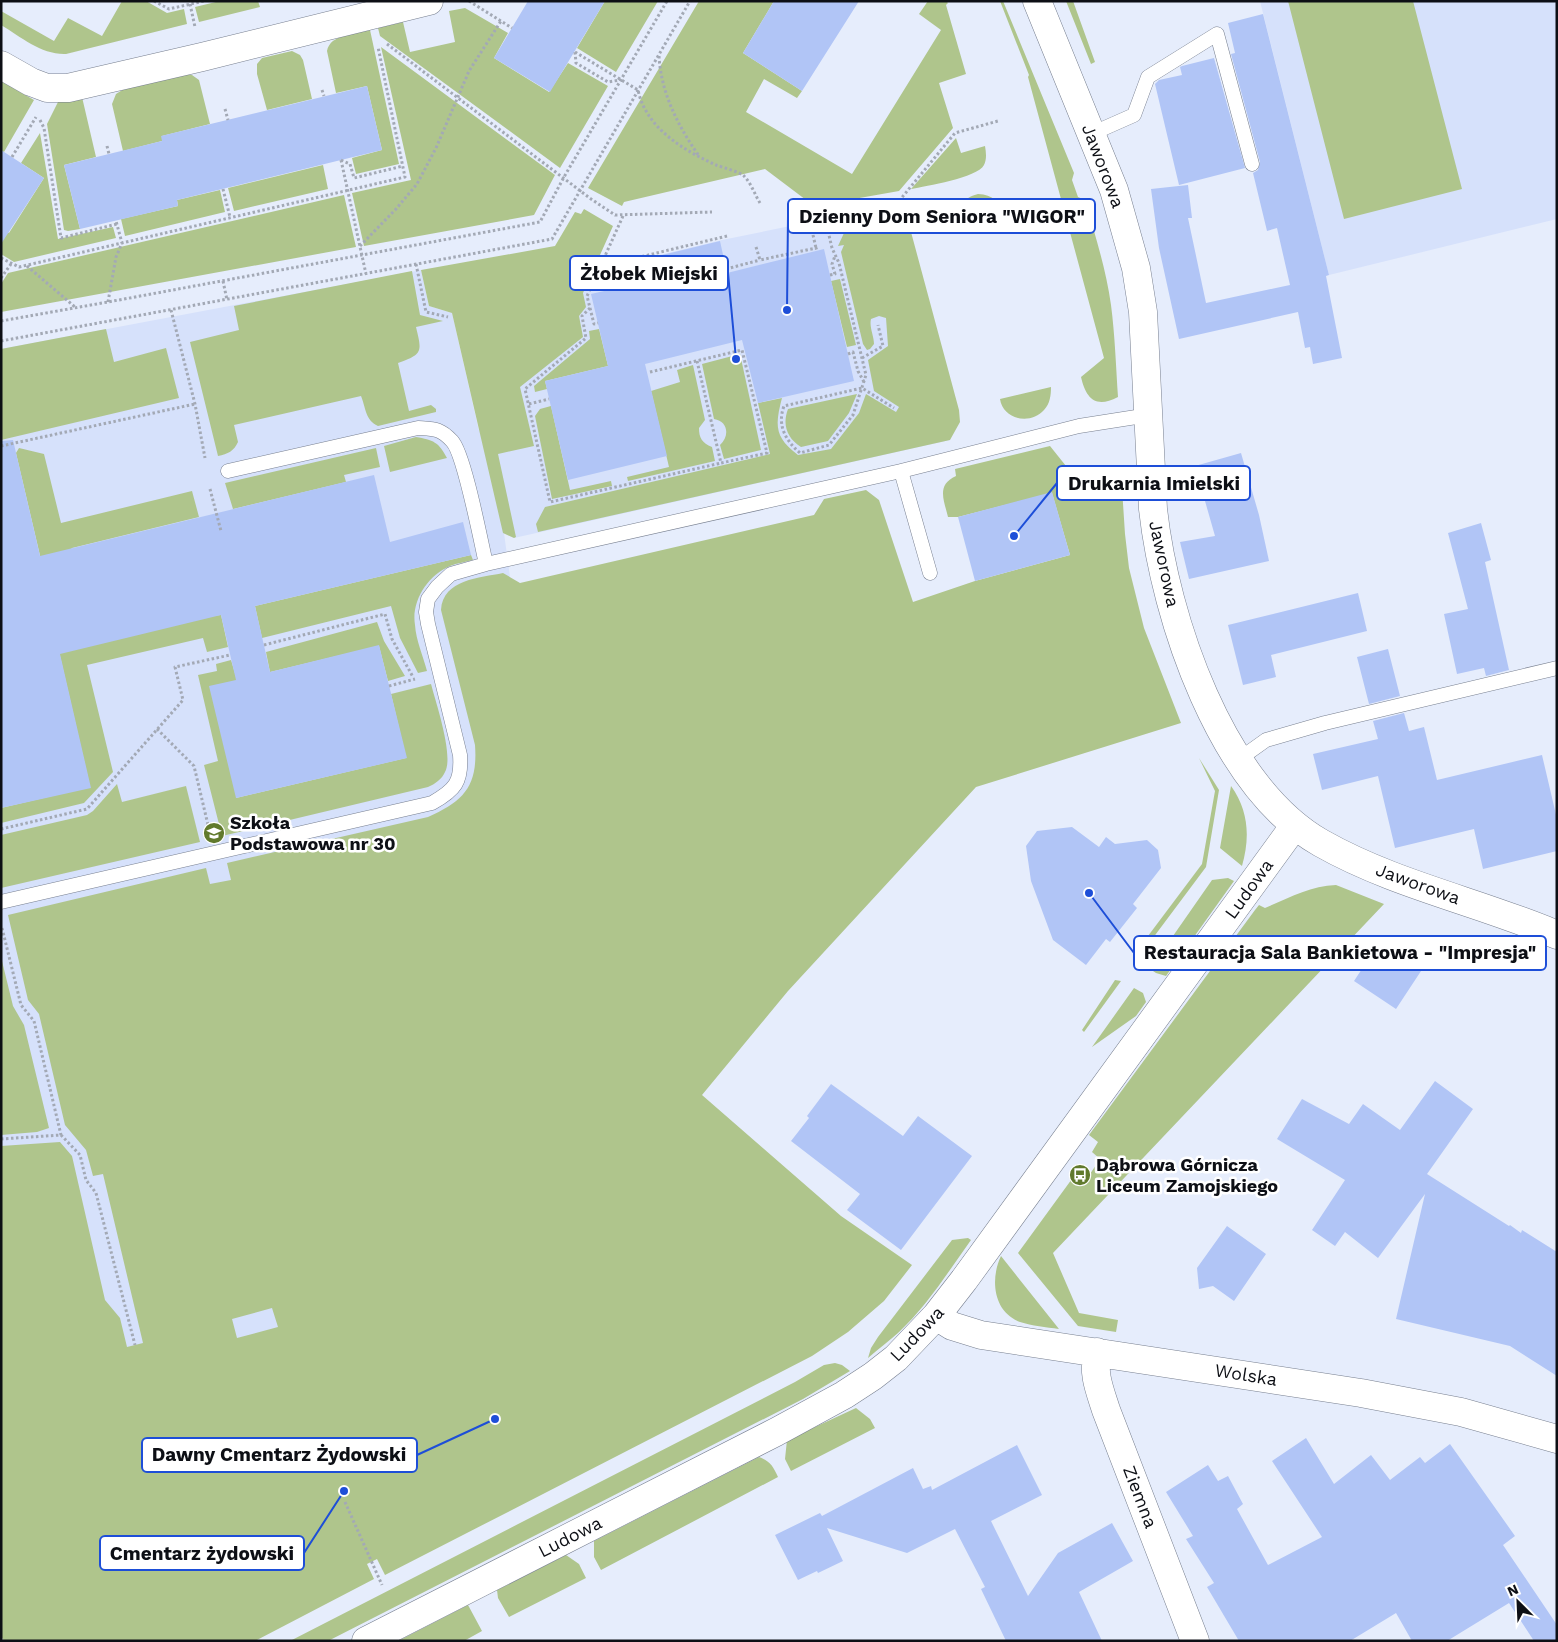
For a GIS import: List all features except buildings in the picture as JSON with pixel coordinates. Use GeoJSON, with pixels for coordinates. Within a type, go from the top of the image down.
{"type":"FeatureCollection","features":[{"type":"Feature","properties":{"kind":"street"},"geometry":{"type":"LineString","coordinates":[[1,66],[31,82],[48,88],[68,88],[374,26],[429,1]]}},
{"type":"Feature","properties":{"kind":"street","name":"Jaworowa"},"geometry":{"type":"LineString","coordinates":[[1037,1],[1114,190],[1136,268],[1143,312],[1156,537],[1165,579],[1193,668],[1215,718],[1238,760],[1263,794],[1295,825],[1320,842],[1361,863],[1557,935]]}},
{"type":"Feature","properties":{"kind":"street","name":"Ludowa"},"geometry":{"type":"LineString","coordinates":[[366,1641],[776,1432],[844,1395],[896,1358],[936,1316],[993,1241],[1295,825]]}},
{"type":"Feature","properties":{"kind":"street","name":"Wolska"},"geometry":{"type":"LineString","coordinates":[[936,1316],[952,1326],[981,1335],[1421,1404],[1461,1412],[1557,1439]]}},
{"type":"Feature","properties":{"kind":"street","name":"Ziemna"},"geometry":{"type":"LineString","coordinates":[[1097,1352],[1095,1364],[1096,1379],[1101,1394],[1195,1641]]}},
{"type":"Feature","properties":{"kind":"lane"},"geometry":{"type":"LineString","coordinates":[[1091,134],[1134,115],[1148,77],[1217,34],[1252,164]]}},
{"type":"Feature","properties":{"kind":"lane"},"geometry":{"type":"LineString","coordinates":[[1,902],[432,803],[447,794],[457,784],[461,768],[460,755],[426,612],[428,599],[437,587],[451,574],[486,564],[901,471],[1079,426],[1148,415]]}},
{"type":"Feature","properties":{"kind":"lane"},"geometry":{"type":"LineString","coordinates":[[228,471],[418,428],[438,429],[454,442],[461,460],[486,564]]}},
{"type":"Feature","properties":{"kind":"lane"},"geometry":{"type":"LineString","coordinates":[[901,471],[930,573]]}},
{"type":"Feature","properties":{"kind":"lane"},"geometry":{"type":"LineString","coordinates":[[1238,760],[1266,740],[1325,723],[1557,668]]}},
{"type":"Feature","properties":{"kind":"path"},"geometry":{"type":"LineString","coordinates":[[154,1],[169,9],[204,1]]}},
{"type":"Feature","properties":{"kind":"path"},"geometry":{"type":"LineString","coordinates":[[469,1],[512,28]]}},
{"type":"Feature","properties":{"kind":"path"},"geometry":{"type":"LineString","coordinates":[[1,321],[540,222],[564,177],[667,1]]}},
{"type":"Feature","properties":{"kind":"path"},"geometry":{"type":"LineString","coordinates":[[1,341],[552,239],[690,1]]}},
{"type":"Feature","properties":{"kind":"path"},"geometry":{"type":"LineString","coordinates":[[190,4],[194,22]]}},
{"type":"Feature","properties":{"kind":"path"},"geometry":{"type":"LineString","coordinates":[[360,246],[417,184],[436,148],[469,72],[501,21]]}},
{"type":"Feature","properties":{"kind":"path"},"geometry":{"type":"LineString","coordinates":[[374,26],[458,98],[615,215],[712,212]]}},
{"type":"Feature","properties":{"kind":"path"},"geometry":{"type":"LineString","coordinates":[[1,258],[19,267],[26,266],[405,176],[374,26]]}},
{"type":"Feature","properties":{"kind":"path"},"geometry":{"type":"LineString","coordinates":[[621,80],[608,82],[576,63],[575,52],[638,90]]}},
{"type":"Feature","properties":{"kind":"path"},"geometry":{"type":"LineString","coordinates":[[659,54],[660,71],[666,95],[676,118],[699,157]]}},
{"type":"Feature","properties":{"kind":"path"},"geometry":{"type":"LineString","coordinates":[[12,157],[44,106],[48,88]]}},
{"type":"Feature","properties":{"kind":"path"},"geometry":{"type":"LineString","coordinates":[[322,90],[324,96]]}},
{"type":"Feature","properties":{"kind":"path"},"geometry":{"type":"LineString","coordinates":[[638,90],[640,102],[645,112],[654,122],[682,147],[699,157],[744,176],[760,203]]}},
{"type":"Feature","properties":{"kind":"path"},"geometry":{"type":"LineString","coordinates":[[225,109],[228,120]]}},
{"type":"Feature","properties":{"kind":"path"},"geometry":{"type":"LineString","coordinates":[[38,116],[44,128],[61,238],[116,222],[122,243],[116,257],[108,302]]}},
{"type":"Feature","properties":{"kind":"path"},"geometry":{"type":"LineString","coordinates":[[899,201],[955,133],[998,122]]}},
{"type":"Feature","properties":{"kind":"path"},"geometry":{"type":"LineString","coordinates":[[107,146],[109,154]]}},
{"type":"Feature","properties":{"kind":"path"},"geometry":{"type":"LineString","coordinates":[[366,274],[341,160],[350,164],[354,178],[403,166]]}},
{"type":"Feature","properties":{"kind":"path"},"geometry":{"type":"LineString","coordinates":[[223,189],[230,217]]}},
{"type":"Feature","properties":{"kind":"path"},"geometry":{"type":"LineString","coordinates":[[598,323],[594,324],[587,296],[623,216]]}},
{"type":"Feature","properties":{"kind":"path"},"geometry":{"type":"LineString","coordinates":[[828,232],[839,263],[866,375],[864,382],[862,388],[853,415],[829,445],[800,453],[788,441],[782,426],[784,406],[862,388],[894,408]]}},
{"type":"Feature","properties":{"kind":"path"},"geometry":{"type":"LineString","coordinates":[[726,269],[816,249],[813,235]]}},
{"type":"Feature","properties":{"kind":"path"},"geometry":{"type":"LineString","coordinates":[[600,266],[640,259],[727,236]]}},
{"type":"Feature","properties":{"kind":"path"},"geometry":{"type":"LineString","coordinates":[[756,247],[760,260]]}},
{"type":"Feature","properties":{"kind":"path"},"geometry":{"type":"LineString","coordinates":[[830,275],[834,274],[832,264],[835,256]]}},
{"type":"Feature","properties":{"kind":"path"},"geometry":{"type":"LineString","coordinates":[[1,278],[12,264]]}},
{"type":"Feature","properties":{"kind":"path"},"geometry":{"type":"LineString","coordinates":[[416,264],[426,312],[448,317]]}},
{"type":"Feature","properties":{"kind":"path"},"geometry":{"type":"LineString","coordinates":[[26,266],[76,308]]}},
{"type":"Feature","properties":{"kind":"path"},"geometry":{"type":"LineString","coordinates":[[223,281],[227,300]]}},
{"type":"Feature","properties":{"kind":"path"},"geometry":{"type":"LineString","coordinates":[[590,308],[582,316],[586,338],[525,388],[550,502],[767,453],[742,350],[650,372]]}},
{"type":"Feature","properties":{"kind":"path"},"geometry":{"type":"LineString","coordinates":[[171,310],[195,404],[206,467]]}},
{"type":"Feature","properties":{"kind":"path"},"geometry":{"type":"LineString","coordinates":[[862,358],[883,346],[878,325]]}},
{"type":"Feature","properties":{"kind":"path"},"geometry":{"type":"LineString","coordinates":[[848,354],[853,352],[858,371],[864,382]]}},
{"type":"Feature","properties":{"kind":"path"},"geometry":{"type":"LineString","coordinates":[[696,361],[721,463]]}},
{"type":"Feature","properties":{"kind":"path"},"geometry":{"type":"LineString","coordinates":[[529,404],[549,399]]}},
{"type":"Feature","properties":{"kind":"path"},"geometry":{"type":"LineString","coordinates":[[1,446],[195,404]]}},
{"type":"Feature","properties":{"kind":"path"},"geometry":{"type":"LineString","coordinates":[[210,485],[221,531]]}},
{"type":"Feature","properties":{"kind":"path"},"geometry":{"type":"LineString","coordinates":[[264,645],[384,614],[392,639],[414,680]]}},
{"type":"Feature","properties":{"kind":"path"},"geometry":{"type":"LineString","coordinates":[[1,829],[87,809],[183,700],[175,667],[230,655]]}},
{"type":"Feature","properties":{"kind":"path"},"geometry":{"type":"LineString","coordinates":[[157,729],[194,766],[214,853]]}},
{"type":"Feature","properties":{"kind":"path"},"geometry":{"type":"LineString","coordinates":[[1,925],[21,1005],[34,1021],[61,1135],[80,1154],[86,1180],[96,1193],[135,1345]]}},
{"type":"Feature","properties":{"kind":"path"},"geometry":{"type":"LineString","coordinates":[[1,1139],[61,1135]]}},
{"type":"Feature","properties":{"kind":"path"},"geometry":{"type":"LineString","coordinates":[[346,1502],[382,1585]]}},
{"type":"Feature","properties":{"kind":"shaded area"},"geometry":{"type":"Polygon","coordinates":[[[1260,1],[1557,1],[1557,219],[1329,275],[1260,1]]]}},
{"type":"Feature","properties":{"kind":"shaded area","name":"Szkoła Podstawowa nr 30"},"geometry":{"type":"Polygon","coordinates":[[[889,206],[950,440],[514,538],[504,533],[512,592],[510,814],[337,1269],[358,1344],[1,1429],[1,349],[421,270],[429,306],[452,313],[479,431],[564,278],[722,240],[889,206]]]}},
{"type":"Feature","properties":{"kind":"green space"},"geometry":{"type":"Polygon","coordinates":[[[122,1],[146,1],[167,13],[184,9],[187,24],[66,54],[57,54],[40,48],[1,25],[1,11],[54,41],[68,18],[102,36],[122,1]]]}},
{"type":"Feature","properties":{"kind":"green space"},"geometry":{"type":"Polygon","coordinates":[[[220,1],[258,1],[260,7],[199,22],[195,7],[220,1]]]}},
{"type":"Feature","properties":{"kind":"green space"},"geometry":{"type":"Polygon","coordinates":[[[605,1],[658,1],[616,72],[577,48],[605,1]]]}},
{"type":"Feature","properties":{"kind":"green space"},"geometry":{"type":"Polygon","coordinates":[[[699,1],[774,1],[743,53],[802,91],[797,98],[764,79],[746,112],[852,174],[941,30],[919,14],[928,1],[946,1],[966,74],[939,83],[953,128],[899,191],[814,206],[765,169],[624,202],[622,206],[588,188],[699,1]]]}},
{"type":"Feature","properties":{"kind":"green space"},"geometry":{"type":"Polygon","coordinates":[[[1000,1],[1003,1],[1074,173],[1072,180],[1078,197],[1085,200],[1103,265],[1114,328],[1118,397],[1103,402],[1089,396],[1081,377],[1104,358],[1029,75],[1000,1]]]}},
{"type":"Feature","properties":{"kind":"green space"},"geometry":{"type":"Polygon","coordinates":[[[1066,1],[1073,1],[1095,62],[1091,64],[1066,1]]]}},
{"type":"Feature","properties":{"kind":"green space"},"geometry":{"type":"Polygon","coordinates":[[[1288,1],[1413,1],[1462,189],[1344,219],[1288,1]]]}},
{"type":"Feature","properties":{"kind":"green space"},"geometry":{"type":"Polygon","coordinates":[[[465,8],[508,33],[494,58],[549,92],[568,63],[608,86],[560,168],[380,36],[378,28],[403,22],[410,52],[455,42],[449,11],[465,8]]]}},
{"type":"Feature","properties":{"kind":"green space"},"geometry":{"type":"Polygon","coordinates":[[[370,30],[399,164],[356,174],[352,158],[382,150],[367,86],[336,93],[327,51],[329,45],[338,38],[370,30]]]}},
{"type":"Feature","properties":{"kind":"green space"},"geometry":{"type":"Polygon","coordinates":[[[381,47],[555,175],[534,215],[364,246],[352,193],[411,180],[381,47]]]}},
{"type":"Feature","properties":{"kind":"green space"},"geometry":{"type":"Polygon","coordinates":[[[292,51],[300,55],[303,60],[312,99],[267,110],[257,74],[257,64],[262,58],[292,51]]]}},
{"type":"Feature","properties":{"kind":"green space"},"geometry":{"type":"Polygon","coordinates":[[[185,74],[192,75],[199,80],[210,124],[162,136],[162,141],[123,151],[112,104],[116,94],[127,87],[185,74]]]}},
{"type":"Feature","properties":{"kind":"green space"},"geometry":{"type":"Polygon","coordinates":[[[1,81],[34,100],[4,152],[1,151],[1,81]]]}},
{"type":"Feature","properties":{"kind":"green space"},"geometry":{"type":"Polygon","coordinates":[[[82,97],[96,157],[64,165],[80,229],[68,231],[64,230],[47,124],[58,102],[82,97]]]}},
{"type":"Feature","properties":{"kind":"green space"},"geometry":{"type":"Polygon","coordinates":[[[40,133],[58,239],[113,227],[116,238],[14,262],[1,254],[1,228],[9,233],[44,178],[21,163],[40,133]]]}},
{"type":"Feature","properties":{"kind":"green space"},"geometry":{"type":"Polygon","coordinates":[[[956,138],[961,153],[985,146],[986,158],[984,165],[979,170],[962,178],[911,189],[956,138]]]}},
{"type":"Feature","properties":{"kind":"green space"},"geometry":{"type":"Polygon","coordinates":[[[323,165],[328,189],[234,211],[228,188],[323,165]]]}},
{"type":"Feature","properties":{"kind":"green space"},"geometry":{"type":"Polygon","coordinates":[[[220,190],[225,212],[125,236],[121,219],[178,206],[177,200],[220,190]]]}},
{"type":"Feature","properties":{"kind":"green space"},"geometry":{"type":"Polygon","coordinates":[[[978,194],[992,197],[998,202],[1003,215],[954,225],[954,214],[959,205],[967,198],[978,194]]]}},
{"type":"Feature","properties":{"kind":"green space"},"geometry":{"type":"Polygon","coordinates":[[[344,195],[356,247],[1,312],[1,284],[8,273],[344,195]]]}},
{"type":"Feature","properties":{"kind":"green space"},"geometry":{"type":"Polygon","coordinates":[[[584,209],[613,226],[583,293],[586,307],[579,316],[583,337],[520,387],[534,446],[498,454],[516,537],[514,538],[503,533],[452,313],[429,306],[421,270],[555,246],[575,212],[581,214],[584,209]]]}},
{"type":"Feature","properties":{"kind":"green space"},"geometry":{"type":"Polygon","coordinates":[[[897,222],[905,223],[911,232],[959,410],[960,422],[950,440],[538,532],[536,524],[545,507],[770,454],[758,403],[782,398],[778,416],[778,430],[784,442],[798,455],[831,449],[859,413],[866,394],[896,412],[899,407],[874,391],[868,360],[888,346],[886,318],[879,316],[871,319],[874,344],[867,350],[863,344],[841,252],[844,245],[838,246],[844,233],[897,222]]]}},
{"type":"Feature","properties":{"kind":"green space"},"geometry":{"type":"Polygon","coordinates":[[[412,271],[420,315],[443,321],[416,327],[419,351],[412,357],[398,363],[409,411],[431,405],[436,409],[436,412],[378,426],[368,417],[361,396],[234,425],[238,442],[235,448],[218,456],[190,342],[239,330],[234,306],[412,271]]]}},
{"type":"Feature","properties":{"kind":"green space"},"geometry":{"type":"Polygon","coordinates":[[[840,279],[856,345],[847,347],[831,281],[840,279]]]}},
{"type":"Feature","properties":{"kind":"green space"},"geometry":{"type":"Polygon","coordinates":[[[106,329],[114,362],[166,348],[179,398],[1,440],[1,349],[106,329]]]}},
{"type":"Feature","properties":{"kind":"green space"},"geometry":{"type":"Polygon","coordinates":[[[599,329],[608,366],[545,381],[547,389],[535,392],[534,386],[590,339],[589,331],[599,329]]]}},
{"type":"Feature","properties":{"kind":"green space"},"geometry":{"type":"Polygon","coordinates":[[[740,354],[761,450],[724,459],[720,445],[725,437],[726,429],[719,420],[714,419],[702,364],[740,354]]]}},
{"type":"Feature","properties":{"kind":"green space"},"geometry":{"type":"Polygon","coordinates":[[[693,365],[705,420],[699,428],[700,435],[703,442],[712,447],[715,461],[628,481],[627,477],[669,467],[651,391],[680,382],[677,370],[693,365]]]}},
{"type":"Feature","properties":{"kind":"green space"},"geometry":{"type":"Polygon","coordinates":[[[1051,387],[1048,405],[1032,418],[1025,419],[1012,416],[1002,406],[1000,399],[1051,387]]]}},
{"type":"Feature","properties":{"kind":"green space"},"geometry":{"type":"Polygon","coordinates":[[[857,394],[849,413],[828,441],[801,447],[792,440],[786,426],[788,409],[857,394]]]}},
{"type":"Feature","properties":{"kind":"green space"},"geometry":{"type":"Polygon","coordinates":[[[551,406],[570,490],[611,481],[612,486],[552,499],[535,416],[540,409],[551,406]]]}},
{"type":"Feature","properties":{"kind":"green space"},"geometry":{"type":"Polygon","coordinates":[[[416,437],[427,439],[438,445],[447,458],[390,472],[384,446],[416,437]]]}},
{"type":"Feature","properties":{"kind":"green space"},"geometry":{"type":"Polygon","coordinates":[[[1050,446],[1074,476],[1101,470],[1106,478],[1115,478],[1120,481],[1129,568],[1144,628],[1181,723],[976,787],[788,991],[702,1095],[841,1216],[912,1265],[884,1301],[848,1332],[812,1356],[385,1575],[377,1559],[367,1564],[374,1579],[255,1641],[4,1641],[1,1636],[1,1146],[60,1142],[72,1156],[105,1300],[120,1318],[127,1347],[143,1343],[103,1174],[93,1176],[86,1150],[65,1125],[39,1014],[28,1000],[8,915],[206,868],[210,884],[231,880],[227,863],[428,817],[451,805],[471,782],[474,771],[475,745],[441,610],[443,600],[448,592],[464,582],[503,573],[520,583],[814,515],[824,499],[866,490],[879,500],[913,602],[975,581],[1070,555],[1052,493],[958,517],[948,517],[943,494],[946,484],[956,476],[955,469],[1050,446]],[[272,1308],[232,1319],[237,1338],[278,1327],[272,1308]]]}},
{"type":"Feature","properties":{"kind":"green space"},"geometry":{"type":"Polygon","coordinates":[[[19,448],[44,454],[61,523],[192,491],[199,517],[72,548],[46,581],[16,453],[19,448]]]}},
{"type":"Feature","properties":{"kind":"green space"},"geometry":{"type":"Polygon","coordinates":[[[376,448],[380,467],[344,475],[346,482],[233,509],[225,483],[376,448]]]}},
{"type":"Feature","properties":{"kind":"green space"},"geometry":{"type":"Polygon","coordinates":[[[471,555],[473,560],[442,570],[428,582],[419,598],[414,616],[418,642],[427,671],[418,673],[400,638],[391,606],[262,638],[255,606],[471,555]]]}},
{"type":"Feature","properties":{"kind":"green space"},"geometry":{"type":"Polygon","coordinates":[[[221,615],[228,647],[207,652],[203,638],[87,665],[113,772],[84,803],[1,823],[1,808],[90,787],[54,630],[221,615]]]}},
{"type":"Feature","properties":{"kind":"green space"},"geometry":{"type":"Polygon","coordinates":[[[377,622],[384,641],[405,676],[388,681],[379,646],[270,672],[266,652],[377,622]]]}},
{"type":"Feature","properties":{"kind":"green space"},"geometry":{"type":"Polygon","coordinates":[[[231,660],[237,680],[236,798],[406,758],[391,694],[431,684],[446,742],[447,764],[444,775],[428,787],[222,836],[204,765],[218,761],[198,675],[217,671],[216,664],[231,660]]]}},
{"type":"Feature","properties":{"kind":"green space"},"geometry":{"type":"Polygon","coordinates":[[[1199,758],[1219,790],[1206,867],[1141,954],[1139,948],[1202,864],[1215,791],[1199,758]]]}},
{"type":"Feature","properties":{"kind":"green space"},"geometry":{"type":"Polygon","coordinates":[[[117,784],[122,802],[186,786],[200,842],[1,888],[1,835],[87,815],[93,811],[117,784]]]}},
{"type":"Feature","properties":{"kind":"green space"},"geometry":{"type":"Polygon","coordinates":[[[1231,786],[1241,805],[1246,825],[1245,856],[1242,866],[1220,848],[1231,786]]]}},
{"type":"Feature","properties":{"kind":"green space"},"geometry":{"type":"Polygon","coordinates":[[[1228,878],[1234,881],[1166,976],[1150,969],[1212,880],[1228,878]]]}},
{"type":"Feature","properties":{"kind":"green space"},"geometry":{"type":"Polygon","coordinates":[[[1336,885],[1384,904],[1053,1253],[1079,1313],[1118,1320],[1116,1332],[1078,1326],[1018,1253],[1077,1172],[1088,1177],[1100,1159],[1092,1152],[1098,1142],[1089,1135],[1259,905],[1265,908],[1308,890],[1336,885]]]}},
{"type":"Feature","properties":{"kind":"green space"},"geometry":{"type":"Polygon","coordinates":[[[1,957],[13,1006],[24,1025],[49,1128],[37,1132],[1,1135],[1,957]]]}},
{"type":"Feature","properties":{"kind":"green space"},"geometry":{"type":"Polygon","coordinates":[[[1115,980],[1121,981],[1084,1032],[1082,1030],[1115,980]]]}},
{"type":"Feature","properties":{"kind":"green space"},"geometry":{"type":"Polygon","coordinates":[[[1134,988],[1143,993],[1146,1002],[1136,1016],[1092,1047],[1134,988]]]}},
{"type":"Feature","properties":{"kind":"green space"},"geometry":{"type":"Polygon","coordinates":[[[968,1238],[971,1240],[909,1323],[868,1358],[871,1348],[878,1337],[952,1240],[968,1238]]]}},
{"type":"Feature","properties":{"kind":"green space"},"geometry":{"type":"Polygon","coordinates":[[[1001,1256],[1059,1329],[1020,1322],[1004,1311],[996,1294],[995,1284],[1001,1256]]]}},
{"type":"Feature","properties":{"kind":"green space"},"geometry":{"type":"Polygon","coordinates":[[[835,1363],[842,1365],[850,1371],[803,1399],[328,1641],[290,1641],[795,1382],[824,1365],[835,1363]]]}},
{"type":"Feature","properties":{"kind":"green space"},"geometry":{"type":"Polygon","coordinates":[[[856,1408],[870,1419],[875,1428],[791,1471],[785,1459],[787,1440],[856,1408]]]}},
{"type":"Feature","properties":{"kind":"green space"},"geometry":{"type":"Polygon","coordinates":[[[759,1457],[771,1464],[778,1477],[601,1570],[594,1557],[594,1541],[759,1457]]]}},
{"type":"Feature","properties":{"kind":"green space"},"geometry":{"type":"Polygon","coordinates":[[[566,1555],[579,1564],[586,1578],[509,1617],[498,1598],[497,1590],[566,1555]]]}},
{"type":"Feature","properties":{"kind":"green space"},"geometry":{"type":"Polygon","coordinates":[[[468,1605],[482,1631],[464,1641],[398,1641],[468,1605]]]}},
{"type":"Feature","properties":{"kind":"place","name":"Dzienny Dom Seniora \"WIGOR\""},"geometry":{"type":"Point","coordinates":[787,310]}},
{"type":"Feature","properties":{"kind":"place","name":"Żłobek Miejski"},"geometry":{"type":"Point","coordinates":[736,359]}},
{"type":"Feature","properties":{"kind":"place","name":"Drukarnia Imielski"},"geometry":{"type":"Point","coordinates":[1014,536]}},
{"type":"Feature","properties":{"kind":"place","name":"Szkoła Podstawowa nr 30"},"geometry":{"type":"Point","coordinates":[214,833]}},
{"type":"Feature","properties":{"kind":"place","name":"Restauracja Sala Bankietowa - \"Impresja\""},"geometry":{"type":"Point","coordinates":[1089,893]}},
{"type":"Feature","properties":{"kind":"place","name":"Dąbrowa Górnicza Liceum Zamojskiego"},"geometry":{"type":"Point","coordinates":[1080,1175]}},
{"type":"Feature","properties":{"kind":"place","name":"Dawny Cmentarz Żydowski"},"geometry":{"type":"Point","coordinates":[495,1419]}},
{"type":"Feature","properties":{"kind":"place","name":"Cmentarz żydowski"},"geometry":{"type":"Point","coordinates":[344,1491]}}]}
